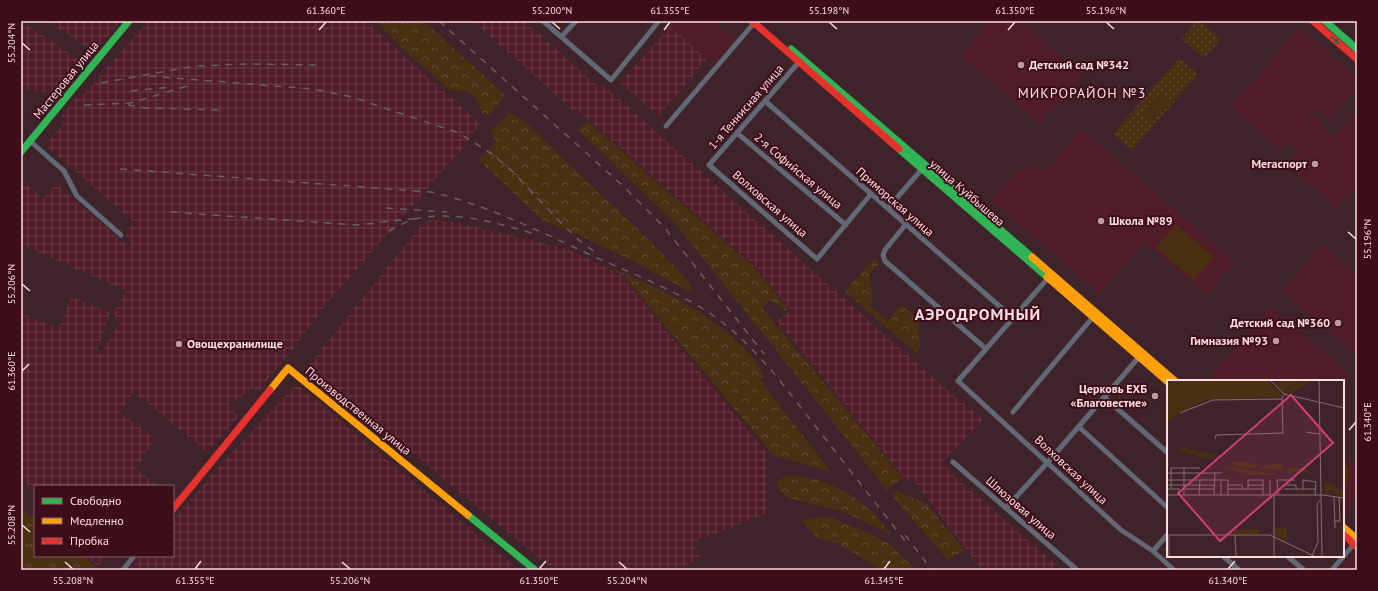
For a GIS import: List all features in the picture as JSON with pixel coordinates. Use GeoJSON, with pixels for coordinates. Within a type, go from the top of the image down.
{"type":"FeatureCollection","features":[{"type":"Feature","properties":{"kind":"main road","name":"Мастеровая улица"},"geometry":{"type":"LineString","coordinates":[[21,152],[129,21]]}},
{"type":"Feature","properties":{"kind":"main road"},"geometry":{"type":"LineString","coordinates":[[1313,21],[1357,59]]}},
{"type":"Feature","properties":{"kind":"main road"},"geometry":{"type":"LineString","coordinates":[[1325,21],[1357,49]]}},
{"type":"Feature","properties":{"kind":"main road","name":"улица Куйбышева"},"geometry":{"type":"LineString","coordinates":[[755,22],[1095,315],[1167,381]]}},
{"type":"Feature","properties":{"kind":"main road","name":"улица Куйбышева"},"geometry":{"type":"LineString","coordinates":[[1140,355],[1174,380]]}},
{"type":"Feature","properties":{"kind":"main road","name":"Производственная улица"},"geometry":{"type":"LineString","coordinates":[[174,508],[288,368],[535,570]]}},
{"type":"Feature","properties":{"kind":"main road"},"geometry":{"type":"LineString","coordinates":[[1344,528],[1356,543]]}},
{"type":"Feature","properties":{"kind":"main road"},"geometry":{"type":"LineString","coordinates":[[1344,535],[1356,543]]}},
{"type":"Feature","properties":{"kind":"street"},"geometry":{"type":"LineString","coordinates":[[543,21],[611,80],[659,21]]}},
{"type":"Feature","properties":{"kind":"street"},"geometry":{"type":"LineString","coordinates":[[561,37],[576,21]]}},
{"type":"Feature","properties":{"kind":"street"},"geometry":{"type":"LineString","coordinates":[[666,126],[755,22]]}},
{"type":"Feature","properties":{"kind":"street","name":"1-я Теннисная улица"},"geometry":{"type":"LineString","coordinates":[[709,165],[800,60]]}},
{"type":"Feature","properties":{"kind":"street","name":"Приморская улица"},"geometry":{"type":"LineString","coordinates":[[765,101],[1013,318]]}},
{"type":"Feature","properties":{"kind":"street","name":"2-я Софийская улица"},"geometry":{"type":"LineString","coordinates":[[737,133],[846,225]]}},
{"type":"Feature","properties":{"kind":"street"},"geometry":{"type":"LineString","coordinates":[[30,141],[64,171],[77,196],[121,235]]}},
{"type":"Feature","properties":{"kind":"street","name":"Волховская улица"},"geometry":{"type":"LineString","coordinates":[[709,165],[817,258],[846,225]]}},
{"type":"Feature","properties":{"kind":"street"},"geometry":{"type":"LineString","coordinates":[[888,208],[923,167]]}},
{"type":"Feature","properties":{"kind":"street"},"geometry":{"type":"LineString","coordinates":[[846,225],[871,194]]}},
{"type":"Feature","properties":{"kind":"street"},"geometry":{"type":"LineString","coordinates":[[906,224],[885,250],[883,255],[885,261],[986,349],[1050,276]]}},
{"type":"Feature","properties":{"kind":"street"},"geometry":{"type":"LineString","coordinates":[[1014,412],[1095,315]]}},
{"type":"Feature","properties":{"kind":"street","name":"Волховская улица"},"geometry":{"type":"LineString","coordinates":[[986,349],[958,381],[1121,530],[1153,551],[1174,570]]}},
{"type":"Feature","properties":{"kind":"street"},"geometry":{"type":"LineString","coordinates":[[1006,508],[1079,427],[1140,355]]}},
{"type":"Feature","properties":{"kind":"street"},"geometry":{"type":"LineString","coordinates":[[1104,397],[1167,452]]}},
{"type":"Feature","properties":{"kind":"street"},"geometry":{"type":"LineString","coordinates":[[1079,427],[1167,507]]}},
{"type":"Feature","properties":{"kind":"street","name":"Шлюзовая улица"},"geometry":{"type":"LineString","coordinates":[[952,462],[1077,570]]}},
{"type":"Feature","properties":{"kind":"street"},"geometry":{"type":"LineString","coordinates":[[1153,551],[1167,535]]}},
{"type":"Feature","properties":{"kind":"street"},"geometry":{"type":"LineString","coordinates":[[1344,556],[1356,543]]}},
{"type":"Feature","properties":{"kind":"street"},"geometry":{"type":"LineString","coordinates":[[123,570],[133,557]]}},
{"type":"Feature","properties":{"kind":"street"},"geometry":{"type":"LineString","coordinates":[[1224,557],[1239,570]]}},
{"type":"Feature","properties":{"kind":"street"},"geometry":{"type":"LineString","coordinates":[[1288,557],[1304,570]]}},
{"type":"Feature","properties":{"kind":"street"},"geometry":{"type":"LineString","coordinates":[[1332,570],[1344,557]]}},
{"type":"Feature","properties":{"kind":"shaded area"},"geometry":{"type":"Polygon","coordinates":[[[21,21],[78,59],[68,87],[46,92],[21,89],[21,21]]]}},
{"type":"Feature","properties":{"kind":"shaded area"},"geometry":{"type":"Polygon","coordinates":[[[48,21],[120,21],[95,52],[48,21]]]}},
{"type":"Feature","properties":{"kind":"shaded area"},"geometry":{"type":"Polygon","coordinates":[[[148,21],[365,21],[480,124],[461,150],[328,302],[293,349],[258,392],[253,388],[227,405],[239,416],[207,452],[134,392],[120,412],[155,439],[136,468],[157,485],[34,485],[34,491],[21,477],[21,313],[58,329],[72,297],[109,312],[109,316],[96,352],[100,354],[121,321],[113,314],[126,291],[21,244],[21,180],[43,198],[56,184],[129,247],[131,241],[125,235],[134,222],[45,145],[63,125],[61,117],[78,95],[86,92],[148,21]]]}},
{"type":"Feature","properties":{"kind":"shaded area"},"geometry":{"type":"Polygon","coordinates":[[[473,21],[524,21],[599,87],[602,84],[946,389],[983,419],[943,462],[951,473],[1062,570],[982,570],[913,480],[905,479],[777,321],[791,310],[755,266],[583,115],[587,111],[581,111],[578,115],[473,21]]]}},
{"type":"Feature","properties":{"kind":"shaded area"},"geometry":{"type":"Polygon","coordinates":[[[714,21],[735,40],[714,65],[665,22],[714,21]]]}},
{"type":"Feature","properties":{"kind":"shaded area","name":"Детский сад №342"},"geometry":{"type":"Polygon","coordinates":[[[989,21],[1020,21],[1082,75],[1040,124],[960,55],[989,21]]]}},
{"type":"Feature","properties":{"kind":"shaded area"},"geometry":{"type":"Polygon","coordinates":[[[670,26],[707,59],[659,116],[620,83],[670,26]]]}},
{"type":"Feature","properties":{"kind":"shaded area"},"geometry":{"type":"Polygon","coordinates":[[[1299,28],[1357,78],[1357,87],[1329,120],[1317,109],[1281,151],[1230,107],[1299,28]]]}},
{"type":"Feature","properties":{"kind":"shaded area"},"geometry":{"type":"Polygon","coordinates":[[[1357,111],[1357,187],[1337,209],[1287,165],[1299,151],[1290,143],[1313,116],[1320,118],[1322,127],[1334,138],[1357,111]]]}},
{"type":"Feature","properties":{"kind":"shaded area","name":"Школа №89"},"geometry":{"type":"Polygon","coordinates":[[[1081,129],[1235,262],[1206,295],[1144,242],[1099,293],[991,200],[1018,169],[1021,172],[1028,164],[1044,172],[1081,129]]]}},
{"type":"Feature","properties":{"kind":"shaded area"},"geometry":{"type":"Polygon","coordinates":[[[429,220],[455,222],[567,249],[621,275],[767,454],[766,514],[693,542],[700,557],[678,570],[553,570],[308,366],[418,229],[429,220]]]}},
{"type":"Feature","properties":{"kind":"shaded area","name":"Детский сад №360"},"geometry":{"type":"Polygon","coordinates":[[[1322,245],[1357,275],[1357,355],[1282,291],[1322,245]]]}},
{"type":"Feature","properties":{"kind":"shaded area","name":"Гимназия №93"},"geometry":{"type":"Polygon","coordinates":[[[1271,307],[1350,375],[1344,382],[1344,380],[1208,380],[1271,307]]]}},
{"type":"Feature","properties":{"kind":"shaded area"},"geometry":{"type":"Polygon","coordinates":[[[296,384],[519,570],[129,570],[140,557],[174,557],[174,519],[213,473],[296,384]]]}},
{"type":"Feature","properties":{"kind":"shaded area"},"geometry":{"type":"Polygon","coordinates":[[[1344,456],[1357,468],[1357,490],[1355,493],[1357,495],[1357,500],[1344,514],[1344,456]]]}},
{"type":"Feature","properties":{"kind":"shaded area"},"geometry":{"type":"Polygon","coordinates":[[[1354,552],[1357,555],[1357,570],[1338,570],[1354,552]]]}},
{"type":"Feature","properties":{"kind":"shaded area"},"geometry":{"type":"Polygon","coordinates":[[[86,557],[105,557],[98,566],[86,557]]]}},
{"type":"Feature","properties":{"kind":"green space"},"geometry":{"type":"Polygon","coordinates":[[[376,21],[424,21],[505,95],[490,115],[482,113],[478,100],[471,94],[464,91],[450,90],[405,51],[376,21]]]}},
{"type":"Feature","properties":{"kind":"green space"},"geometry":{"type":"Polygon","coordinates":[[[1197,21],[1200,21],[1221,39],[1204,58],[1182,39],[1197,21]]]}},
{"type":"Feature","properties":{"kind":"green space"},"geometry":{"type":"Polygon","coordinates":[[[1179,58],[1198,74],[1132,151],[1113,134],[1179,58]]]}},
{"type":"Feature","properties":{"kind":"green space"},"geometry":{"type":"Polygon","coordinates":[[[1159,93],[1168,101],[1151,120],[1142,112],[1159,93]]]}},
{"type":"Feature","properties":{"kind":"green space"},"geometry":{"type":"Polygon","coordinates":[[[509,113],[522,119],[653,244],[691,284],[691,293],[643,266],[581,236],[542,220],[479,160],[496,142],[491,132],[509,113]]]}},
{"type":"Feature","properties":{"kind":"green space"},"geometry":{"type":"Polygon","coordinates":[[[587,121],[754,267],[788,309],[785,310],[770,300],[762,308],[903,478],[887,490],[674,222],[578,130],[587,121]]]}},
{"type":"Feature","properties":{"kind":"green space"},"geometry":{"type":"Polygon","coordinates":[[[1176,225],[1214,257],[1194,280],[1156,248],[1176,225]]]}},
{"type":"Feature","properties":{"kind":"green space"},"geometry":{"type":"Polygon","coordinates":[[[874,259],[879,264],[869,274],[873,297],[870,305],[888,321],[901,305],[919,320],[920,347],[916,353],[845,291],[874,259]]]}},
{"type":"Feature","properties":{"kind":"green space"},"geometry":{"type":"Polygon","coordinates":[[[596,261],[636,278],[674,297],[711,320],[728,333],[752,357],[764,375],[761,381],[831,472],[773,455],[624,276],[596,261]]]}},
{"type":"Feature","properties":{"kind":"green space"},"geometry":{"type":"Polygon","coordinates":[[[1344,463],[1350,474],[1344,485],[1344,463]]]}},
{"type":"Feature","properties":{"kind":"green space"},"geometry":{"type":"Polygon","coordinates":[[[788,475],[819,481],[846,492],[870,510],[891,534],[844,512],[788,498],[779,490],[777,482],[788,475]]]}},
{"type":"Feature","properties":{"kind":"green space"},"geometry":{"type":"Polygon","coordinates":[[[897,491],[927,504],[964,550],[948,560],[891,495],[897,491]]]}},
{"type":"Feature","properties":{"kind":"green space"},"geometry":{"type":"Polygon","coordinates":[[[21,509],[34,517],[34,557],[84,557],[99,570],[21,570],[21,509]]]}},
{"type":"Feature","properties":{"kind":"green space"},"geometry":{"type":"Polygon","coordinates":[[[829,517],[864,531],[889,544],[916,570],[882,570],[837,543],[818,539],[802,520],[829,517]]]}},
{"type":"Feature","properties":{"kind":"railway"},"geometry":{"type":"LineString","coordinates":[[439,21],[622,185],[664,227],[764,354]]}},
{"type":"Feature","properties":{"kind":"railway"},"geometry":{"type":"LineString","coordinates":[[101,83],[195,66],[249,64],[315,65]]}},
{"type":"Feature","properties":{"kind":"railway"},"geometry":{"type":"LineString","coordinates":[[149,76],[313,89],[352,97],[459,133],[492,154],[513,172],[560,222],[580,241],[596,253]]}},
{"type":"Feature","properties":{"kind":"railway"},"geometry":{"type":"LineString","coordinates":[[84,105],[130,103],[191,85]]}},
{"type":"Feature","properties":{"kind":"railway"},"geometry":{"type":"LineString","coordinates":[[131,91],[170,87]]}},
{"type":"Feature","properties":{"kind":"railway"},"geometry":{"type":"LineString","coordinates":[[128,105],[146,108],[222,110]]}},
{"type":"Feature","properties":{"kind":"railway"},"geometry":{"type":"LineString","coordinates":[[120,169],[431,192],[495,212],[657,284],[701,307],[714,316],[755,353],[777,377],[906,542]]}},
{"type":"Feature","properties":{"kind":"railway"},"geometry":{"type":"LineString","coordinates":[[386,208],[447,212]]}},
{"type":"Feature","properties":{"kind":"railway"},"geometry":{"type":"LineString","coordinates":[[171,212],[357,225],[419,218]]}},
{"type":"Feature","properties":{"kind":"railway"},"geometry":{"type":"LineString","coordinates":[[389,231],[404,223],[420,218],[450,216],[465,217],[495,223],[538,235]]}},
{"type":"Feature","properties":{"kind":"railway"},"geometry":{"type":"LineString","coordinates":[[905,535],[932,570]]}},
{"type":"Feature","properties":{"kind":"traffic: fast"},"geometry":{"type":"LineString","coordinates":[[21,152],[129,21]]}},
{"type":"Feature","properties":{"kind":"traffic: fast"},"geometry":{"type":"LineString","coordinates":[[1325,21],[1357,49]]}},
{"type":"Feature","properties":{"kind":"traffic: fast"},"geometry":{"type":"LineString","coordinates":[[791,49],[1032,257]]}},
{"type":"Feature","properties":{"kind":"traffic: fast"},"geometry":{"type":"LineString","coordinates":[[899,149],[1047,277]]}},
{"type":"Feature","properties":{"kind":"traffic: fast"},"geometry":{"type":"LineString","coordinates":[[468,515],[535,570]]}},
{"type":"Feature","properties":{"kind":"traffic: slow"},"geometry":{"type":"LineString","coordinates":[[1032,257],[1174,380]]}},
{"type":"Feature","properties":{"kind":"traffic: slow"},"geometry":{"type":"LineString","coordinates":[[1047,277],[1167,381]]}},
{"type":"Feature","properties":{"kind":"traffic: slow"},"geometry":{"type":"LineString","coordinates":[[270,390],[288,368],[468,515]]}},
{"type":"Feature","properties":{"kind":"traffic: slow"},"geometry":{"type":"LineString","coordinates":[[1344,528],[1357,539]]}},
{"type":"Feature","properties":{"kind":"traffic: jam"},"geometry":{"type":"LineString","coordinates":[[752,21],[899,149]]}},
{"type":"Feature","properties":{"kind":"traffic: jam"},"geometry":{"type":"LineString","coordinates":[[1313,21],[1357,59]]}},
{"type":"Feature","properties":{"kind":"traffic: jam"},"geometry":{"type":"LineString","coordinates":[[174,508],[270,390]]}},
{"type":"Feature","properties":{"kind":"traffic: jam"},"geometry":{"type":"LineString","coordinates":[[1344,535],[1357,547]]}},
{"type":"Feature","properties":{"kind":"place","name":"Детский сад №342"},"geometry":{"type":"Point","coordinates":[1021,65]}},
{"type":"Feature","properties":{"kind":"place","name":"Мегаспорт"},"geometry":{"type":"Point","coordinates":[1315,164]}},
{"type":"Feature","properties":{"kind":"place","name":"Школа №89"},"geometry":{"type":"Point","coordinates":[1101,221]}},
{"type":"Feature","properties":{"kind":"place","name":"Детский сад №360"},"geometry":{"type":"Point","coordinates":[1338,323]}},
{"type":"Feature","properties":{"kind":"place","name":"Гимназия №93"},"geometry":{"type":"Point","coordinates":[1276,341]}},
{"type":"Feature","properties":{"kind":"place","name":"Овощехранилище"},"geometry":{"type":"Point","coordinates":[179,344]}},
{"type":"Feature","properties":{"kind":"place","name":"Церковь ЕХБ «Благовестие»"},"geometry":{"type":"Point","coordinates":[1155,396]}},
{"type":"Feature","properties":{"kind":"district","name":"МИКРОРАЙОН №3"},"geometry":{"type":"Point","coordinates":[1082,93]}},
{"type":"Feature","properties":{"kind":"district","name":"АЭРОДРОМНЫЙ"},"geometry":{"type":"Point","coordinates":[978,314]}}]}
